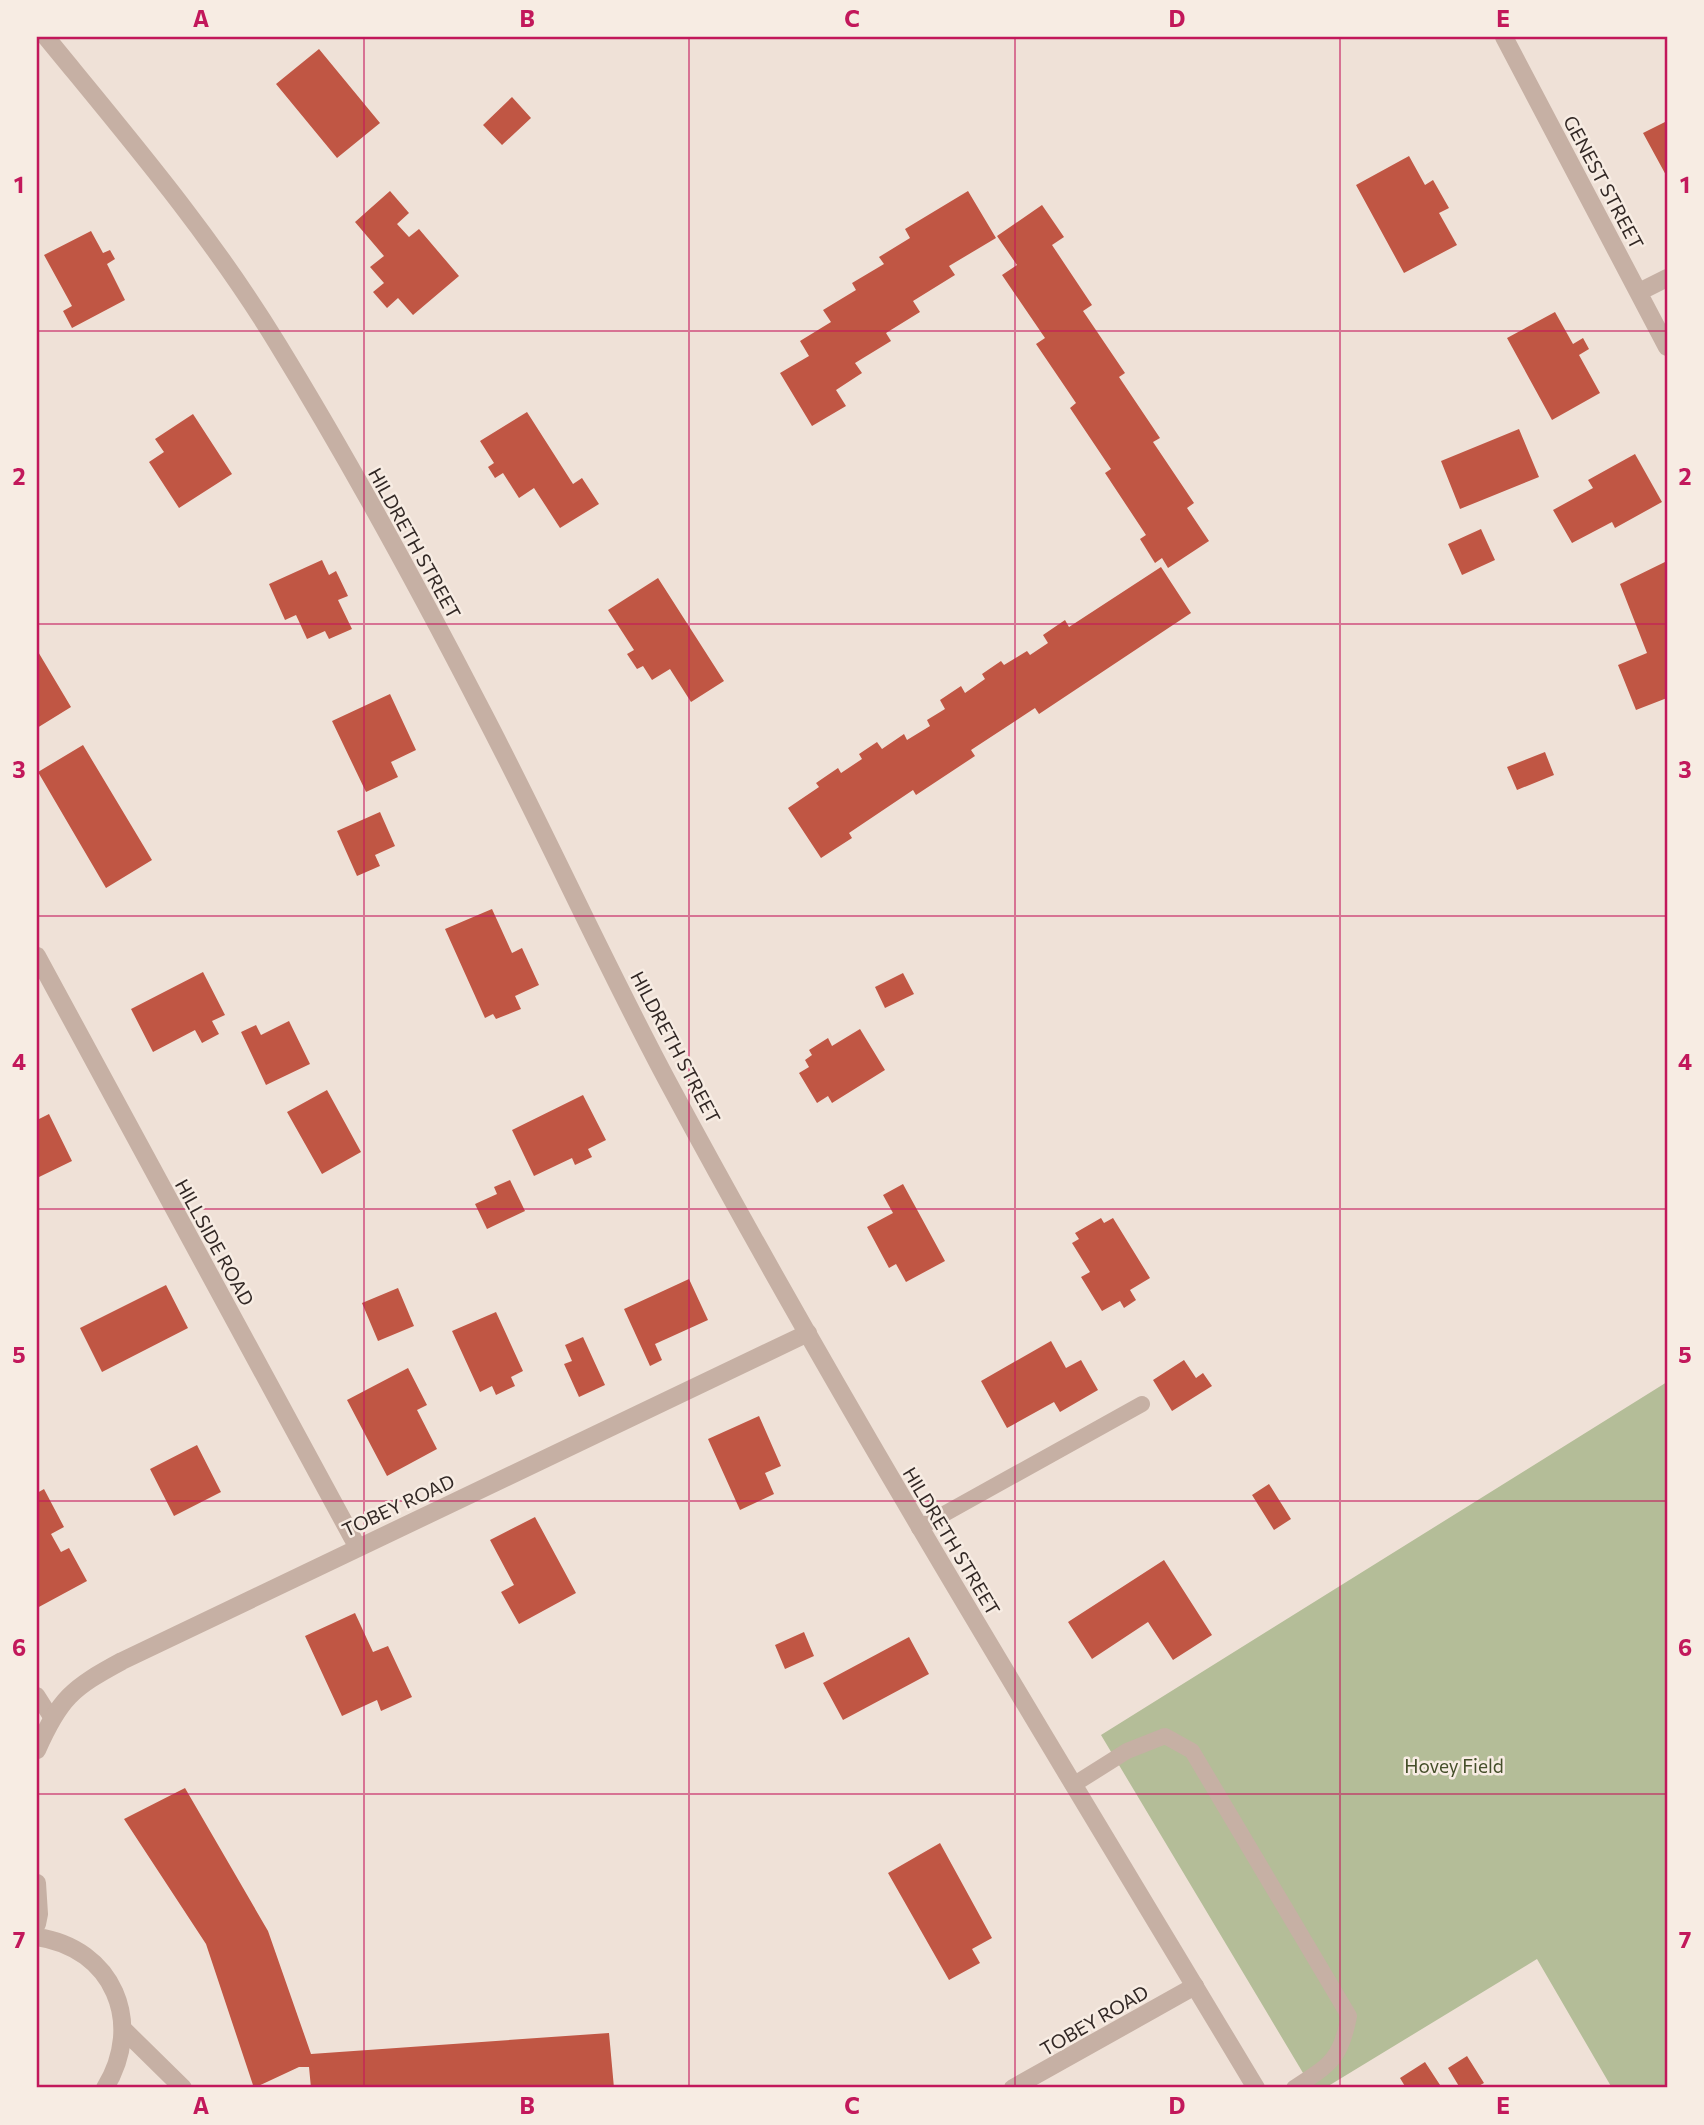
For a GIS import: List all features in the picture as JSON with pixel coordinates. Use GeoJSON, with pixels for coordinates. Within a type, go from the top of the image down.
{"type":"FeatureCollection","features":[{"type":"Feature","properties":{"kind":"street","name":"HILDRETH STREET"},"geometry":{"type":"LineString","coordinates":[[46,37],[200,225],[275,339],[336,442],[481,708],[668,1082],[808,1333],[919,1528],[1256,2088]]}},
{"type":"Feature","properties":{"kind":"street","name":"GENEST STREET"},"geometry":{"type":"LineString","coordinates":[[1504,37],[1667,347]]}},
{"type":"Feature","properties":{"kind":"street"},"geometry":{"type":"LineString","coordinates":[[1639,292],[1667,278]]}},
{"type":"Feature","properties":{"kind":"street","name":"HILLSIDE ROAD"},"geometry":{"type":"LineString","coordinates":[[37,956],[358,1548]]}},
{"type":"Feature","properties":{"kind":"street","name":"TOBEY ROAD"},"geometry":{"type":"LineString","coordinates":[[37,1750],[51,1717],[78,1685],[121,1661],[808,1333]]}},
{"type":"Feature","properties":{"kind":"street"},"geometry":{"type":"LineString","coordinates":[[37,1884],[40,1914],[37,1923]]}},
{"type":"Feature","properties":{"kind":"street"},"geometry":{"type":"LineString","coordinates":[[37,1937],[71,1947],[102,1971],[117,1998],[124,2029],[120,2060],[106,2088]]}},
{"type":"Feature","properties":{"kind":"street","name":"TOBEY ROAD"},"geometry":{"type":"LineString","coordinates":[[1013,2088],[1195,1986]]}},
{"type":"Feature","properties":{"kind":"street"},"geometry":{"type":"LineString","coordinates":[[124,2029],[183,2088]]}},
{"type":"Feature","properties":{"kind":"lane"},"geometry":{"type":"LineString","coordinates":[[919,1528],[1142,1404]]}},
{"type":"Feature","properties":{"kind":"lane"},"geometry":{"type":"LineString","coordinates":[[37,1695],[51,1717]]}},
{"type":"Feature","properties":{"kind":"lane"},"geometry":{"type":"LineString","coordinates":[[1073,1785],[1127,1751],[1165,1736],[1192,1751],[1349,2016],[1344,2045],[1324,2069],[1294,2088]]}},
{"type":"Feature","properties":{"kind":"green space","name":"Hovey Field"},"geometry":{"type":"Polygon","coordinates":[[[1667,1382],[1667,2088],[1612,2088],[1537,1959],[1325,2088],[1312,2088],[1101,1735],[1667,1382]]]}},
{"type":"Feature","properties":{"kind":"building"},"geometry":{"type":"Polygon","coordinates":[[[319,49],[380,123],[337,158],[276,84],[319,49]]]}},
{"type":"Feature","properties":{"kind":"building"},"geometry":{"type":"Polygon","coordinates":[[[512,97],[531,118],[502,145],[483,125],[512,97]]]}},
{"type":"Feature","properties":{"kind":"building"},"geometry":{"type":"Polygon","coordinates":[[[1667,121],[1667,177],[1643,133],[1667,121]]]}},
{"type":"Feature","properties":{"kind":"building"},"geometry":{"type":"Polygon","coordinates":[[[1409,156],[1425,185],[1433,180],[1449,208],[1439,213],[1457,245],[1404,273],[1356,185],[1409,156]]]}},
{"type":"Feature","properties":{"kind":"building"},"geometry":{"type":"Polygon","coordinates":[[[390,191],[409,213],[397,224],[409,237],[419,229],[459,276],[413,315],[398,298],[387,308],[373,292],[384,283],[370,267],[384,256],[355,222],[390,191]]]}},
{"type":"Feature","properties":{"kind":"building"},"geometry":{"type":"Polygon","coordinates":[[[968,191],[996,238],[949,266],[955,275],[913,301],[920,312],[886,333],[891,341],[855,363],[862,373],[836,390],[846,406],[812,426],[780,373],[809,356],[800,341],[831,322],[823,310],[856,290],[852,283],[884,264],[879,257],[910,238],[905,229],[968,191]]]}},
{"type":"Feature","properties":{"kind":"building"},"geometry":{"type":"Polygon","coordinates":[[[1042,205],[1064,237],[1052,245],[1092,305],[1083,311],[1125,373],[1119,377],[1160,438],[1153,442],[1194,503],[1187,508],[1209,541],[1168,568],[1162,558],[1155,563],[1140,539],[1146,535],[1105,473],[1111,469],[1070,408],[1076,403],[1036,344],[1045,338],[1002,275],[1017,265],[997,236],[1042,205]]]}},
{"type":"Feature","properties":{"kind":"building"},"geometry":{"type":"Polygon","coordinates":[[[91,231],[103,253],[110,250],[115,259],[107,264],[125,300],[72,328],[63,311],[72,306],[44,255],[91,231]]]}},
{"type":"Feature","properties":{"kind":"building"},"geometry":{"type":"Polygon","coordinates":[[[1555,312],[1573,344],[1583,338],[1589,349],[1579,355],[1600,393],[1552,420],[1507,338],[1555,312]]]}},
{"type":"Feature","properties":{"kind":"building"},"geometry":{"type":"Polygon","coordinates":[[[527,412],[573,484],[582,478],[599,504],[560,528],[534,488],[519,498],[503,473],[495,478],[488,467],[494,463],[480,441],[527,412]]]}},
{"type":"Feature","properties":{"kind":"building"},"geometry":{"type":"Polygon","coordinates":[[[193,414],[232,474],[179,508],[149,462],[164,452],[155,439],[193,414]]]}},
{"type":"Feature","properties":{"kind":"building"},"geometry":{"type":"Polygon","coordinates":[[[1519,429],[1539,477],[1460,509],[1441,461],[1519,429]]]}},
{"type":"Feature","properties":{"kind":"building"},"geometry":{"type":"Polygon","coordinates":[[[1635,454],[1662,502],[1615,528],[1612,522],[1572,543],[1553,510],[1593,488],[1588,480],[1635,454]]]}},
{"type":"Feature","properties":{"kind":"building"},"geometry":{"type":"Polygon","coordinates":[[[1481,529],[1495,560],[1462,575],[1448,544],[1481,529]]]}},
{"type":"Feature","properties":{"kind":"building"},"geometry":{"type":"Polygon","coordinates":[[[322,560],[329,575],[336,571],[348,596],[338,600],[352,629],[329,639],[325,631],[307,639],[296,615],[285,620],[269,584],[322,560]]]}},
{"type":"Feature","properties":{"kind":"building"},"geometry":{"type":"Polygon","coordinates":[[[1667,561],[1667,698],[1636,710],[1618,665],[1647,653],[1620,584],[1667,561]]]}},
{"type":"Feature","properties":{"kind":"building"},"geometry":{"type":"Polygon","coordinates":[[[1161,567],[1191,613],[1039,714],[1035,708],[971,750],[975,756],[916,795],[913,790],[849,833],[852,838],[821,858],[788,808],[819,787],[816,783],[838,768],[841,773],[862,759],[859,754],[877,742],[882,749],[904,734],[907,740],[930,726],[927,720],[945,709],[940,700],[961,686],[965,693],[985,679],[982,674],[1001,661],[1004,665],[1027,651],[1030,655],[1048,643],[1043,635],[1065,620],[1069,627],[1161,567]]]}},
{"type":"Feature","properties":{"kind":"building"},"geometry":{"type":"Polygon","coordinates":[[[658,578],[724,681],[691,702],[670,669],[652,680],[643,666],[637,669],[627,654],[634,650],[608,610],[658,578]]]}},
{"type":"Feature","properties":{"kind":"building"},"geometry":{"type":"Polygon","coordinates":[[[37,650],[71,707],[37,728],[37,650]]]}},
{"type":"Feature","properties":{"kind":"building"},"geometry":{"type":"Polygon","coordinates":[[[390,694],[416,750],[391,762],[398,777],[366,792],[332,721],[390,694]]]}},
{"type":"Feature","properties":{"kind":"building"},"geometry":{"type":"Polygon","coordinates":[[[83,745],[152,860],[106,888],[38,772],[83,745]]]}},
{"type":"Feature","properties":{"kind":"building"},"geometry":{"type":"Polygon","coordinates":[[[1545,752],[1554,775],[1517,790],[1507,767],[1545,752]]]}},
{"type":"Feature","properties":{"kind":"building"},"geometry":{"type":"Polygon","coordinates":[[[380,812],[395,846],[375,855],[380,866],[357,876],[337,831],[380,812]]]}},
{"type":"Feature","properties":{"kind":"building"},"geometry":{"type":"Polygon","coordinates":[[[492,909],[512,953],[522,948],[539,985],[515,996],[521,1009],[496,1019],[493,1014],[485,1018],[445,929],[492,909]]]}},
{"type":"Feature","properties":{"kind":"building"},"geometry":{"type":"Polygon","coordinates":[[[203,972],[225,1015],[212,1021],[219,1034],[202,1043],[195,1030],[153,1052],[131,1009],[203,972]]]}},
{"type":"Feature","properties":{"kind":"building"},"geometry":{"type":"Polygon","coordinates":[[[903,973],[914,994],[885,1008],[875,987],[903,973]]]}},
{"type":"Feature","properties":{"kind":"building"},"geometry":{"type":"Polygon","coordinates":[[[289,1021],[310,1064],[266,1085],[241,1032],[256,1025],[261,1035],[289,1021]]]}},
{"type":"Feature","properties":{"kind":"building"},"geometry":{"type":"Polygon","coordinates":[[[860,1029],[885,1070],[832,1103],[828,1096],[817,1103],[799,1073],[809,1067],[805,1060],[812,1055],[809,1050],[828,1038],[832,1046],[860,1029]]]}},
{"type":"Feature","properties":{"kind":"building"},"geometry":{"type":"Polygon","coordinates":[[[327,1090],[361,1152],[322,1174],[287,1112],[327,1090]]]}},
{"type":"Feature","properties":{"kind":"building"},"geometry":{"type":"Polygon","coordinates":[[[583,1095],[606,1140],[588,1149],[592,1157],[575,1165],[572,1158],[534,1176],[512,1130],[583,1095]]]}},
{"type":"Feature","properties":{"kind":"building"},"geometry":{"type":"Polygon","coordinates":[[[49,1114],[72,1161],[37,1178],[37,1120],[49,1114]]]}},
{"type":"Feature","properties":{"kind":"building"},"geometry":{"type":"Polygon","coordinates":[[[510,1180],[525,1211],[487,1229],[475,1204],[497,1194],[494,1187],[510,1180]]]}},
{"type":"Feature","properties":{"kind":"building"},"geometry":{"type":"Polygon","coordinates":[[[903,1184],[945,1261],[906,1282],[896,1264],[889,1268],[867,1227],[893,1213],[883,1195],[903,1184]]]}},
{"type":"Feature","properties":{"kind":"building"},"geometry":{"type":"Polygon","coordinates":[[[1101,1218],[1104,1223],[1113,1218],[1150,1278],[1130,1290],[1136,1300],[1124,1308],[1120,1301],[1102,1311],[1081,1277],[1090,1272],[1072,1243],[1079,1239],[1075,1233],[1101,1218]]]}},
{"type":"Feature","properties":{"kind":"building"},"geometry":{"type":"Polygon","coordinates":[[[689,1279],[708,1320],[655,1344],[662,1360],[650,1366],[624,1309],[689,1279]]]}},
{"type":"Feature","properties":{"kind":"building"},"geometry":{"type":"Polygon","coordinates":[[[166,1285],[188,1328],[102,1372],[80,1328],[166,1285]]]}},
{"type":"Feature","properties":{"kind":"building"},"geometry":{"type":"Polygon","coordinates":[[[398,1288],[414,1326],[378,1341],[362,1303],[398,1288]]]}},
{"type":"Feature","properties":{"kind":"building"},"geometry":{"type":"Polygon","coordinates":[[[496,1312],[523,1371],[511,1377],[515,1386],[496,1395],[492,1386],[480,1392],[452,1331],[496,1312]]]}},
{"type":"Feature","properties":{"kind":"building"},"geometry":{"type":"Polygon","coordinates":[[[583,1337],[605,1385],[579,1397],[564,1364],[572,1361],[565,1345],[583,1337]]]}},
{"type":"Feature","properties":{"kind":"building"},"geometry":{"type":"Polygon","coordinates":[[[1051,1341],[1066,1368],[1081,1360],[1098,1390],[1060,1412],[1054,1402],[1007,1428],[981,1381],[1051,1341]]]}},
{"type":"Feature","properties":{"kind":"building"},"geometry":{"type":"Polygon","coordinates":[[[1184,1360],[1196,1378],[1203,1373],[1212,1386],[1172,1411],[1153,1380],[1184,1360]]]}},
{"type":"Feature","properties":{"kind":"building"},"geometry":{"type":"Polygon","coordinates":[[[408,1368],[427,1405],[417,1410],[437,1449],[387,1476],[347,1400],[408,1368]]]}},
{"type":"Feature","properties":{"kind":"building"},"geometry":{"type":"Polygon","coordinates":[[[759,1416],[781,1466],[765,1473],[774,1494],[740,1510],[708,1439],[759,1416]]]}},
{"type":"Feature","properties":{"kind":"building"},"geometry":{"type":"Polygon","coordinates":[[[197,1445],[221,1492],[174,1516],[150,1469],[197,1445]]]}},
{"type":"Feature","properties":{"kind":"building"},"geometry":{"type":"Polygon","coordinates":[[[1269,1484],[1291,1519],[1274,1530],[1252,1495],[1269,1484]]]}},
{"type":"Feature","properties":{"kind":"building"},"geometry":{"type":"Polygon","coordinates":[[[44,1489],[64,1527],[51,1534],[61,1552],[69,1548],[87,1581],[37,1608],[37,1493],[44,1489]]]}},
{"type":"Feature","properties":{"kind":"building"},"geometry":{"type":"Polygon","coordinates":[[[535,1517],[576,1593],[519,1624],[501,1592],[514,1585],[490,1540],[535,1517]]]}},
{"type":"Feature","properties":{"kind":"building"},"geometry":{"type":"Polygon","coordinates":[[[1164,1560],[1212,1635],[1173,1660],[1148,1622],[1092,1659],[1068,1622],[1164,1560]]]}},
{"type":"Feature","properties":{"kind":"building"},"geometry":{"type":"Polygon","coordinates":[[[355,1613],[373,1652],[388,1646],[412,1697],[381,1711],[377,1700],[342,1716],[305,1636],[355,1613]]]}},
{"type":"Feature","properties":{"kind":"building"},"geometry":{"type":"Polygon","coordinates":[[[804,1632],[814,1656],[785,1669],[775,1645],[804,1632]]]}},
{"type":"Feature","properties":{"kind":"building"},"geometry":{"type":"Polygon","coordinates":[[[909,1637],[929,1674],[843,1720],[823,1683],[909,1637]]]}},
{"type":"Feature","properties":{"kind":"building"},"geometry":{"type":"Polygon","coordinates":[[[185,1788],[268,1931],[311,2054],[609,2033],[614,2088],[311,2088],[309,2067],[299,2067],[254,2088],[206,1944],[124,1819],[185,1788]]]}},
{"type":"Feature","properties":{"kind":"building"},"geometry":{"type":"Polygon","coordinates":[[[940,1843],[992,1938],[972,1949],[980,1963],[949,1980],[888,1873],[940,1843]]]}},
{"type":"Feature","properties":{"kind":"building"},"geometry":{"type":"Polygon","coordinates":[[[1467,2056],[1484,2083],[1475,2088],[1460,2088],[1448,2068],[1467,2056]]]}},
{"type":"Feature","properties":{"kind":"building"},"geometry":{"type":"Polygon","coordinates":[[[1425,2062],[1442,2088],[1406,2088],[1400,2078],[1425,2062]]]}}]}
